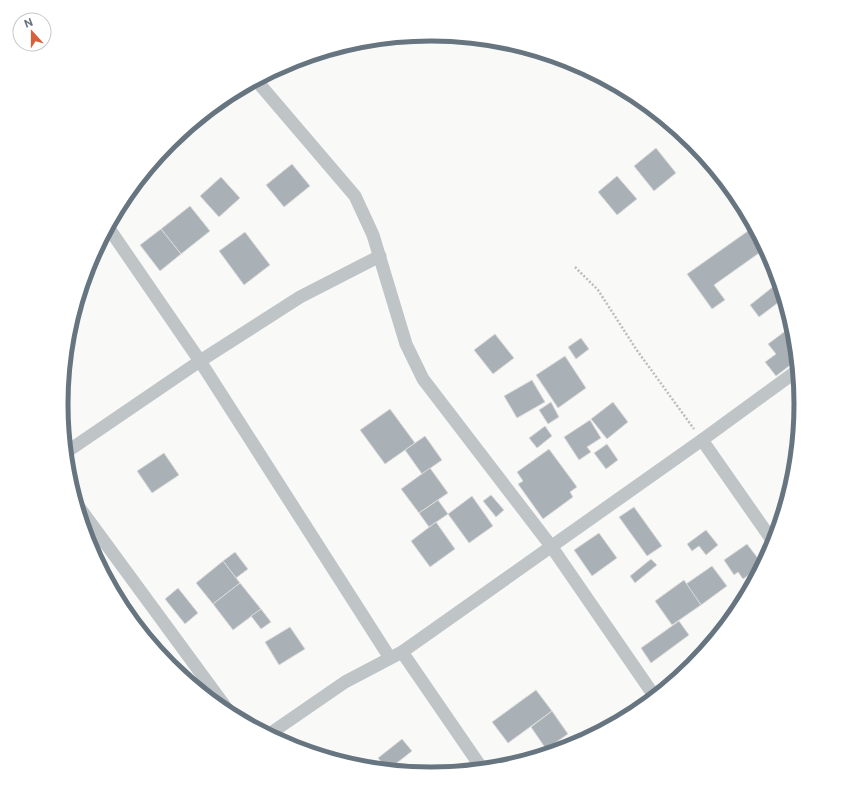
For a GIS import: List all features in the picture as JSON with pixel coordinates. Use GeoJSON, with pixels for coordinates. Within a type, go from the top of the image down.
{"type":"FeatureCollection","features":[{"type":"Feature","properties":{"kind":"street"},"geometry":{"type":"LineString","coordinates":[[259,84],[355,196],[373,235],[406,344],[423,379],[551,546],[652,693]]}},
{"type":"Feature","properties":{"kind":"street"},"geometry":{"type":"LineString","coordinates":[[111,232],[200,361],[390,658]]}},
{"type":"Feature","properties":{"kind":"street"},"geometry":{"type":"LineString","coordinates":[[71,449],[200,361],[300,297],[380,256]]}},
{"type":"Feature","properties":{"kind":"street"},"geometry":{"type":"LineString","coordinates":[[272,732],[345,682],[402,652],[702,440],[793,374]]}},
{"type":"Feature","properties":{"kind":"street"},"geometry":{"type":"LineString","coordinates":[[702,440],[770,537]]}},
{"type":"Feature","properties":{"kind":"street"},"geometry":{"type":"LineString","coordinates":[[85,516],[222,702]]}},
{"type":"Feature","properties":{"kind":"street"},"geometry":{"type":"LineString","coordinates":[[402,652],[479,765]]}},
{"type":"Feature","properties":{"kind":"path"},"geometry":{"type":"LineString","coordinates":[[575,267],[598,290],[636,349],[702,440]]}},
{"type":"Feature","properties":{"kind":"building"},"geometry":{"type":"Polygon","coordinates":[[[656,148],[676,173],[654,191],[634,166],[656,148]]]}},
{"type":"Feature","properties":{"kind":"building"},"geometry":{"type":"Polygon","coordinates":[[[292,164],[310,186],[284,207],[266,185],[292,164]]]}},
{"type":"Feature","properties":{"kind":"building"},"geometry":{"type":"Polygon","coordinates":[[[617,176],[637,199],[617,215],[598,192],[617,176]]]}},
{"type":"Feature","properties":{"kind":"building"},"geometry":{"type":"Polygon","coordinates":[[[221,177],[240,198],[219,217],[200,196],[221,177]]]}},
{"type":"Feature","properties":{"kind":"building"},"geometry":{"type":"Polygon","coordinates":[[[190,206],[210,231],[181,254],[161,229],[190,206]]]}},
{"type":"Feature","properties":{"kind":"building"},"geometry":{"type":"Polygon","coordinates":[[[161,229],[181,254],[160,271],[140,245],[161,229]]]}},
{"type":"Feature","properties":{"kind":"building"},"geometry":{"type":"Polygon","coordinates":[[[748,231],[761,252],[714,285],[725,300],[712,309],[687,274],[748,231]]]}},
{"type":"Feature","properties":{"kind":"building"},"geometry":{"type":"Polygon","coordinates":[[[245,232],[270,265],[244,285],[219,251],[245,232]]]}},
{"type":"Feature","properties":{"kind":"building"},"geometry":{"type":"Polygon","coordinates":[[[774,286],[779,302],[759,317],[750,305],[774,286]]]}},
{"type":"Feature","properties":{"kind":"building"},"geometry":{"type":"Polygon","coordinates":[[[787,330],[792,364],[776,376],[765,362],[776,354],[768,344],[787,330]]]}},
{"type":"Feature","properties":{"kind":"building"},"geometry":{"type":"Polygon","coordinates":[[[495,334],[514,358],[493,374],[474,350],[495,334]]]}},
{"type":"Feature","properties":{"kind":"building"},"geometry":{"type":"Polygon","coordinates":[[[581,338],[589,349],[576,359],[568,347],[581,338]]]}},
{"type":"Feature","properties":{"kind":"building"},"geometry":{"type":"Polygon","coordinates":[[[565,356],[586,388],[558,408],[536,375],[565,356]]]}},
{"type":"Feature","properties":{"kind":"building"},"geometry":{"type":"Polygon","coordinates":[[[532,380],[545,402],[517,418],[504,396],[532,380]]]}},
{"type":"Feature","properties":{"kind":"building"},"geometry":{"type":"Polygon","coordinates":[[[551,402],[559,417],[548,424],[539,410],[551,402]]]}},
{"type":"Feature","properties":{"kind":"building"},"geometry":{"type":"Polygon","coordinates":[[[613,402],[628,422],[607,439],[591,419],[613,402]]]}},
{"type":"Feature","properties":{"kind":"building"},"geometry":{"type":"Polygon","coordinates":[[[390,409],[415,443],[385,464],[360,430],[390,409]]]}},
{"type":"Feature","properties":{"kind":"building"},"geometry":{"type":"Polygon","coordinates":[[[590,420],[601,438],[587,447],[591,452],[579,460],[564,437],[590,420]]]}},
{"type":"Feature","properties":{"kind":"building"},"geometry":{"type":"Polygon","coordinates":[[[545,426],[552,436],[537,448],[529,438],[545,426]]]}},
{"type":"Feature","properties":{"kind":"building"},"geometry":{"type":"Polygon","coordinates":[[[425,436],[442,460],[422,474],[405,450],[425,436]]]}},
{"type":"Feature","properties":{"kind":"building"},"geometry":{"type":"Polygon","coordinates":[[[607,444],[618,460],[606,469],[594,453],[607,444]]]}},
{"type":"Feature","properties":{"kind":"building"},"geometry":{"type":"Polygon","coordinates":[[[549,449],[577,487],[570,492],[573,497],[543,519],[518,484],[523,481],[517,472],[549,449]]]}},
{"type":"Feature","properties":{"kind":"building"},"geometry":{"type":"Polygon","coordinates":[[[164,453],[179,475],[152,493],[137,471],[164,453]]]}},
{"type":"Feature","properties":{"kind":"building"},"geometry":{"type":"Polygon","coordinates":[[[430,468],[448,493],[419,513],[401,489],[430,468]]]}},
{"type":"Feature","properties":{"kind":"building"},"geometry":{"type":"Polygon","coordinates":[[[491,495],[504,510],[496,517],[483,501],[491,495]]]}},
{"type":"Feature","properties":{"kind":"building"},"geometry":{"type":"Polygon","coordinates":[[[472,496],[493,526],[469,543],[448,514],[472,496]]]}},
{"type":"Feature","properties":{"kind":"building"},"geometry":{"type":"Polygon","coordinates":[[[438,500],[448,514],[429,527],[419,513],[438,500]]]}},
{"type":"Feature","properties":{"kind":"building"},"geometry":{"type":"Polygon","coordinates":[[[634,507],[662,546],[647,556],[619,517],[634,507]]]}},
{"type":"Feature","properties":{"kind":"building"},"geometry":{"type":"Polygon","coordinates":[[[436,522],[455,549],[430,567],[411,541],[436,522]]]}},
{"type":"Feature","properties":{"kind":"building"},"geometry":{"type":"Polygon","coordinates":[[[706,530],[718,545],[706,555],[699,546],[692,551],[687,544],[706,530]]]}},
{"type":"Feature","properties":{"kind":"building"},"geometry":{"type":"Polygon","coordinates":[[[599,533],[617,558],[592,576],[574,550],[599,533]]]}},
{"type":"Feature","properties":{"kind":"building"},"geometry":{"type":"Polygon","coordinates":[[[747,544],[759,560],[754,572],[743,579],[738,572],[734,575],[724,560],[747,544]]]}},
{"type":"Feature","properties":{"kind":"building"},"geometry":{"type":"Polygon","coordinates":[[[235,552],[248,569],[236,578],[223,561],[235,552]]]}},
{"type":"Feature","properties":{"kind":"building"},"geometry":{"type":"Polygon","coordinates":[[[651,559],[657,565],[635,583],[630,576],[651,559]]]}},
{"type":"Feature","properties":{"kind":"building"},"geometry":{"type":"Polygon","coordinates":[[[223,561],[240,583],[213,604],[196,583],[223,561]]]}},
{"type":"Feature","properties":{"kind":"building"},"geometry":{"type":"Polygon","coordinates":[[[712,566],[727,586],[701,605],[686,584],[712,566]]]}},
{"type":"Feature","properties":{"kind":"building"},"geometry":{"type":"Polygon","coordinates":[[[684,580],[701,605],[672,625],[655,601],[684,580]]]}},
{"type":"Feature","properties":{"kind":"building"},"geometry":{"type":"Polygon","coordinates":[[[240,583],[261,609],[233,630],[213,604],[240,583]]]}},
{"type":"Feature","properties":{"kind":"building"},"geometry":{"type":"Polygon","coordinates":[[[178,588],[198,613],[185,624],[165,599],[178,588]]]}},
{"type":"Feature","properties":{"kind":"building"},"geometry":{"type":"Polygon","coordinates":[[[261,609],[271,622],[261,629],[251,616],[261,609]]]}},
{"type":"Feature","properties":{"kind":"building"},"geometry":{"type":"Polygon","coordinates":[[[679,621],[689,635],[651,663],[641,648],[679,621]]]}},
{"type":"Feature","properties":{"kind":"building"},"geometry":{"type":"Polygon","coordinates":[[[290,627],[305,649],[279,665],[265,642],[290,627]]]}},
{"type":"Feature","properties":{"kind":"building"},"geometry":{"type":"Polygon","coordinates":[[[536,690],[552,711],[508,743],[492,722],[536,690]]]}},
{"type":"Feature","properties":{"kind":"building"},"geometry":{"type":"Polygon","coordinates":[[[552,711],[568,734],[546,749],[531,727],[552,711]]]}},
{"type":"Feature","properties":{"kind":"building"},"geometry":{"type":"Polygon","coordinates":[[[402,739],[412,751],[393,766],[384,765],[378,758],[402,739]]]}}]}
